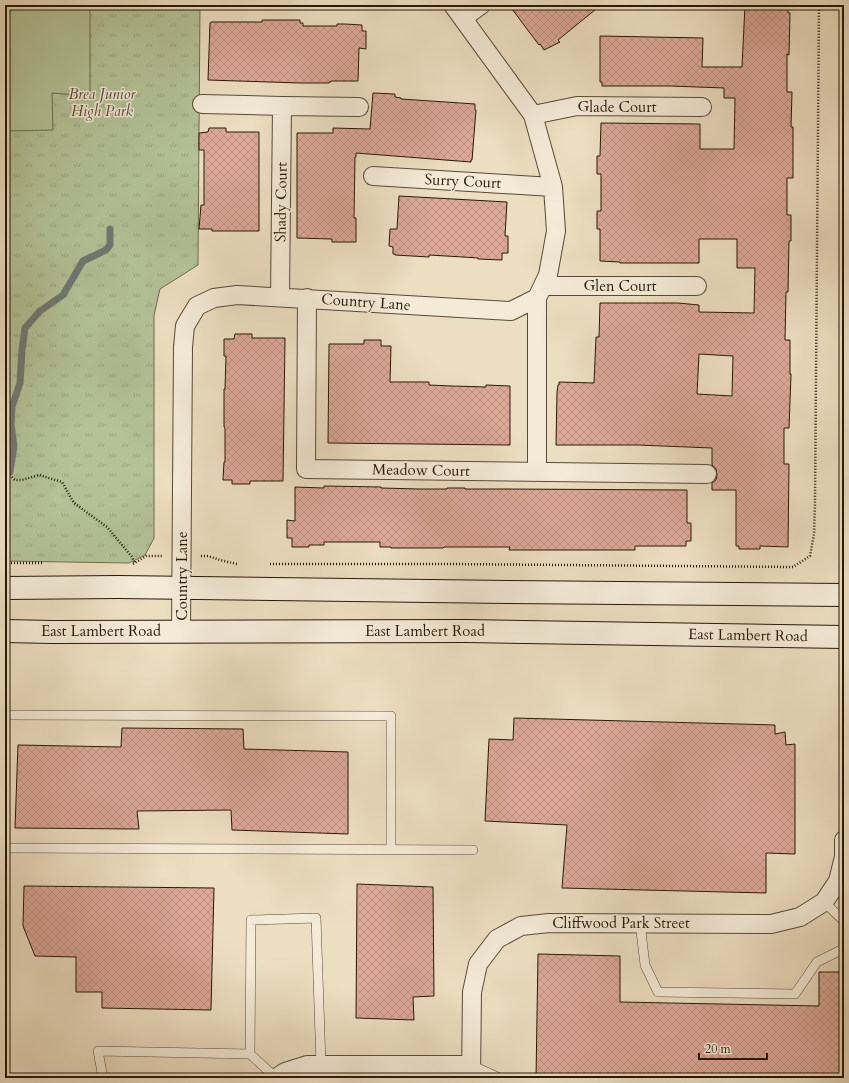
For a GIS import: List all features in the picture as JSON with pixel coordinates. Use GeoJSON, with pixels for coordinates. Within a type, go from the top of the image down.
{"type":"FeatureCollection","features":[{"type":"Feature","properties":{"kind":"main road"},"geometry":{"type":"LineString","coordinates":[[5,588],[110,587],[844,595]]}},
{"type":"Feature","properties":{"kind":"main road","name":"East Lambert Road"},"geometry":{"type":"LineString","coordinates":[[5,631],[467,631],[844,637]]}},
{"type":"Feature","properties":{"kind":"street"},"geometry":{"type":"LineString","coordinates":[[480,5],[458,12],[533,115],[553,186],[556,231],[548,275],[540,292],[536,471]]}},
{"type":"Feature","properties":{"kind":"street"},"geometry":{"type":"LineString","coordinates":[[202,104],[360,107]]}},
{"type":"Feature","properties":{"kind":"street","name":"Shady Court"},"geometry":{"type":"LineString","coordinates":[[280,297],[282,106]]}},
{"type":"Feature","properties":{"kind":"street","name":"Glade Court"},"geometry":{"type":"LineString","coordinates":[[533,115],[577,106],[702,107]]}},
{"type":"Feature","properties":{"kind":"street","name":"Surry Court"},"geometry":{"type":"LineString","coordinates":[[373,176],[553,186]]}},
{"type":"Feature","properties":{"kind":"street","name":"Glen Court"},"geometry":{"type":"LineString","coordinates":[[540,292],[696,286]]}},
{"type":"Feature","properties":{"kind":"street","name":"Country Lane"},"geometry":{"type":"LineString","coordinates":[[181,632],[183,346],[185,326],[197,306],[214,298],[237,295],[511,311],[540,292]]}},
{"type":"Feature","properties":{"kind":"street","name":"Meadow Court"},"geometry":{"type":"LineString","coordinates":[[306,298],[306,469],[707,474]]}},
{"type":"Feature","properties":{"kind":"street","name":"Cliffwood Park Street"},"geometry":{"type":"LineString","coordinates":[[471,1071],[472,992],[478,964],[497,939],[521,926],[549,923],[772,924],[800,917],[824,902],[838,881],[844,857],[844,840]]}},
{"type":"Feature","properties":{"kind":"street"},"geometry":{"type":"LineString","coordinates":[[276,1078],[285,1072],[310,1069],[471,1071]]}},
{"type":"Feature","properties":{"kind":"lane"},"geometry":{"type":"LineString","coordinates":[[5,715],[391,716],[391,850]]}},
{"type":"Feature","properties":{"kind":"lane"},"geometry":{"type":"LineString","coordinates":[[5,848],[473,850]]}},
{"type":"Feature","properties":{"kind":"lane"},"geometry":{"type":"LineString","coordinates":[[824,902],[844,921]]}},
{"type":"Feature","properties":{"kind":"lane"},"geometry":{"type":"LineString","coordinates":[[250,1054],[251,920],[316,918],[310,1069]]}},
{"type":"Feature","properties":{"kind":"lane"},"geometry":{"type":"LineString","coordinates":[[640,923],[645,965],[658,992],[795,994],[817,962],[841,950],[844,951]]}},
{"type":"Feature","properties":{"kind":"lane"},"geometry":{"type":"LineString","coordinates":[[103,1078],[98,1051],[250,1054],[276,1078]]}},
{"type":"Feature","properties":{"kind":"lane"},"geometry":{"type":"LineString","coordinates":[[471,1071],[500,1078]]}},
{"type":"Feature","properties":{"kind":"path"},"geometry":{"type":"LineString","coordinates":[[267,564],[793,567],[810,556],[814,534],[815,501],[819,5]]}},
{"type":"Feature","properties":{"kind":"path"},"geometry":{"type":"LineString","coordinates":[[5,471],[15,480],[22,480],[39,475],[62,482],[74,503],[107,527],[132,557],[135,564]]}},
{"type":"Feature","properties":{"kind":"path"},"geometry":{"type":"LineString","coordinates":[[128,564],[135,564],[146,556],[208,556],[238,564]]}},
{"type":"Feature","properties":{"kind":"path"},"geometry":{"type":"LineString","coordinates":[[5,563],[45,563]]}},
{"type":"Feature","properties":{"kind":"green space","name":"Brea Junior High Park"},"geometry":{"type":"Polygon","coordinates":[[[5,5],[200,5],[198,265],[160,289],[154,315],[154,538],[145,555],[129,563],[5,561],[5,5]]]}},
{"type":"Feature","properties":{"kind":"green space"},"geometry":{"type":"Polygon","coordinates":[[[5,5],[90,5],[90,96],[52,93],[53,130],[5,131],[5,5]]]}},
{"type":"Feature","properties":{"kind":"building"},"geometry":{"type":"Polygon","coordinates":[[[509,5],[601,5],[558,40],[560,42],[544,50],[509,5]]]}},
{"type":"Feature","properties":{"kind":"building"},"geometry":{"type":"Polygon","coordinates":[[[745,5],[788,5],[788,13],[790,13],[789,55],[787,54],[787,92],[792,92],[791,127],[793,127],[793,178],[787,178],[787,215],[791,215],[788,292],[786,292],[785,340],[790,340],[791,374],[789,428],[784,428],[784,464],[789,464],[788,547],[760,546],[760,549],[739,549],[739,546],[736,546],[736,490],[712,490],[712,483],[716,480],[717,475],[716,469],[712,465],[712,448],[638,445],[556,445],[557,392],[559,382],[594,383],[596,337],[599,337],[600,303],[678,303],[699,305],[699,312],[754,313],[755,268],[737,268],[737,239],[699,239],[699,263],[620,263],[600,261],[600,229],[597,229],[597,211],[601,211],[601,174],[597,174],[597,156],[600,156],[601,123],[700,124],[700,149],[734,149],[735,98],[724,98],[724,88],[602,86],[602,82],[600,82],[600,36],[703,38],[702,67],[742,67],[745,5]],[[699,354],[697,394],[732,396],[733,356],[699,354]]]}},
{"type":"Feature","properties":{"kind":"building"},"geometry":{"type":"Polygon","coordinates":[[[262,20],[300,20],[300,23],[303,23],[303,26],[337,26],[337,24],[362,25],[362,31],[366,31],[366,49],[359,48],[358,81],[300,83],[208,80],[210,23],[262,22],[262,20]]]}},
{"type":"Feature","properties":{"kind":"building"},"geometry":{"type":"Polygon","coordinates":[[[373,93],[395,94],[395,97],[401,99],[475,104],[476,110],[471,162],[356,153],[354,218],[356,218],[356,242],[332,242],[332,239],[297,238],[297,133],[333,133],[333,128],[370,129],[373,93]]]}},
{"type":"Feature","properties":{"kind":"building"},"geometry":{"type":"Polygon","coordinates":[[[209,128],[226,128],[226,132],[259,132],[259,231],[212,231],[212,229],[199,229],[201,205],[204,205],[204,150],[199,150],[199,133],[208,132],[209,128]]]}},
{"type":"Feature","properties":{"kind":"building"},"geometry":{"type":"Polygon","coordinates":[[[399,196],[507,202],[505,236],[508,236],[508,253],[502,253],[502,260],[393,254],[393,247],[389,246],[390,229],[397,229],[399,196]]]}},
{"type":"Feature","properties":{"kind":"building"},"geometry":{"type":"Polygon","coordinates":[[[235,334],[252,334],[252,338],[285,338],[283,481],[250,481],[250,484],[232,484],[232,480],[223,480],[225,462],[224,389],[226,356],[224,356],[224,339],[234,339],[235,334]]]}},
{"type":"Feature","properties":{"kind":"building"},"geometry":{"type":"Polygon","coordinates":[[[364,340],[381,340],[381,346],[391,346],[390,382],[429,382],[429,385],[452,386],[510,386],[510,445],[328,443],[329,344],[364,344],[364,340]]]}},
{"type":"Feature","properties":{"kind":"building"},"geometry":{"type":"Polygon","coordinates":[[[324,486],[419,489],[687,490],[687,523],[691,523],[691,541],[686,541],[686,546],[635,546],[635,550],[509,550],[510,547],[391,548],[380,547],[380,542],[324,542],[324,545],[292,547],[292,538],[287,538],[287,520],[295,521],[295,487],[324,488],[324,486]]]}},
{"type":"Feature","properties":{"kind":"building"},"geometry":{"type":"Polygon","coordinates":[[[514,718],[775,725],[775,734],[785,732],[786,745],[795,744],[795,854],[766,853],[766,893],[562,888],[567,825],[485,821],[489,739],[513,740],[514,718]]]}},
{"type":"Feature","properties":{"kind":"building"},"geometry":{"type":"Polygon","coordinates":[[[122,728],[243,729],[244,749],[348,752],[348,834],[232,830],[231,810],[137,811],[139,829],[15,828],[18,745],[121,747],[122,728]]]}},
{"type":"Feature","properties":{"kind":"building"},"geometry":{"type":"Polygon","coordinates":[[[357,884],[433,887],[434,996],[413,997],[414,1020],[356,1018],[357,884]]]}},
{"type":"Feature","properties":{"kind":"building"},"geometry":{"type":"Polygon","coordinates":[[[24,886],[214,888],[211,1010],[102,1008],[102,992],[76,992],[76,957],[35,956],[23,926],[24,886]]]}},
{"type":"Feature","properties":{"kind":"building"},"geometry":{"type":"Polygon","coordinates":[[[538,954],[620,956],[620,1002],[819,1006],[819,972],[844,972],[844,1078],[536,1078],[538,954]]]}},
{"type":"Feature","properties":{"kind":"waterway"},"geometry":{"type":"LineString","coordinates":[[5,473],[10,472],[14,446],[11,425],[12,407],[20,383],[25,328],[40,311],[63,295],[83,261],[106,250],[110,245],[110,229]]}}]}
